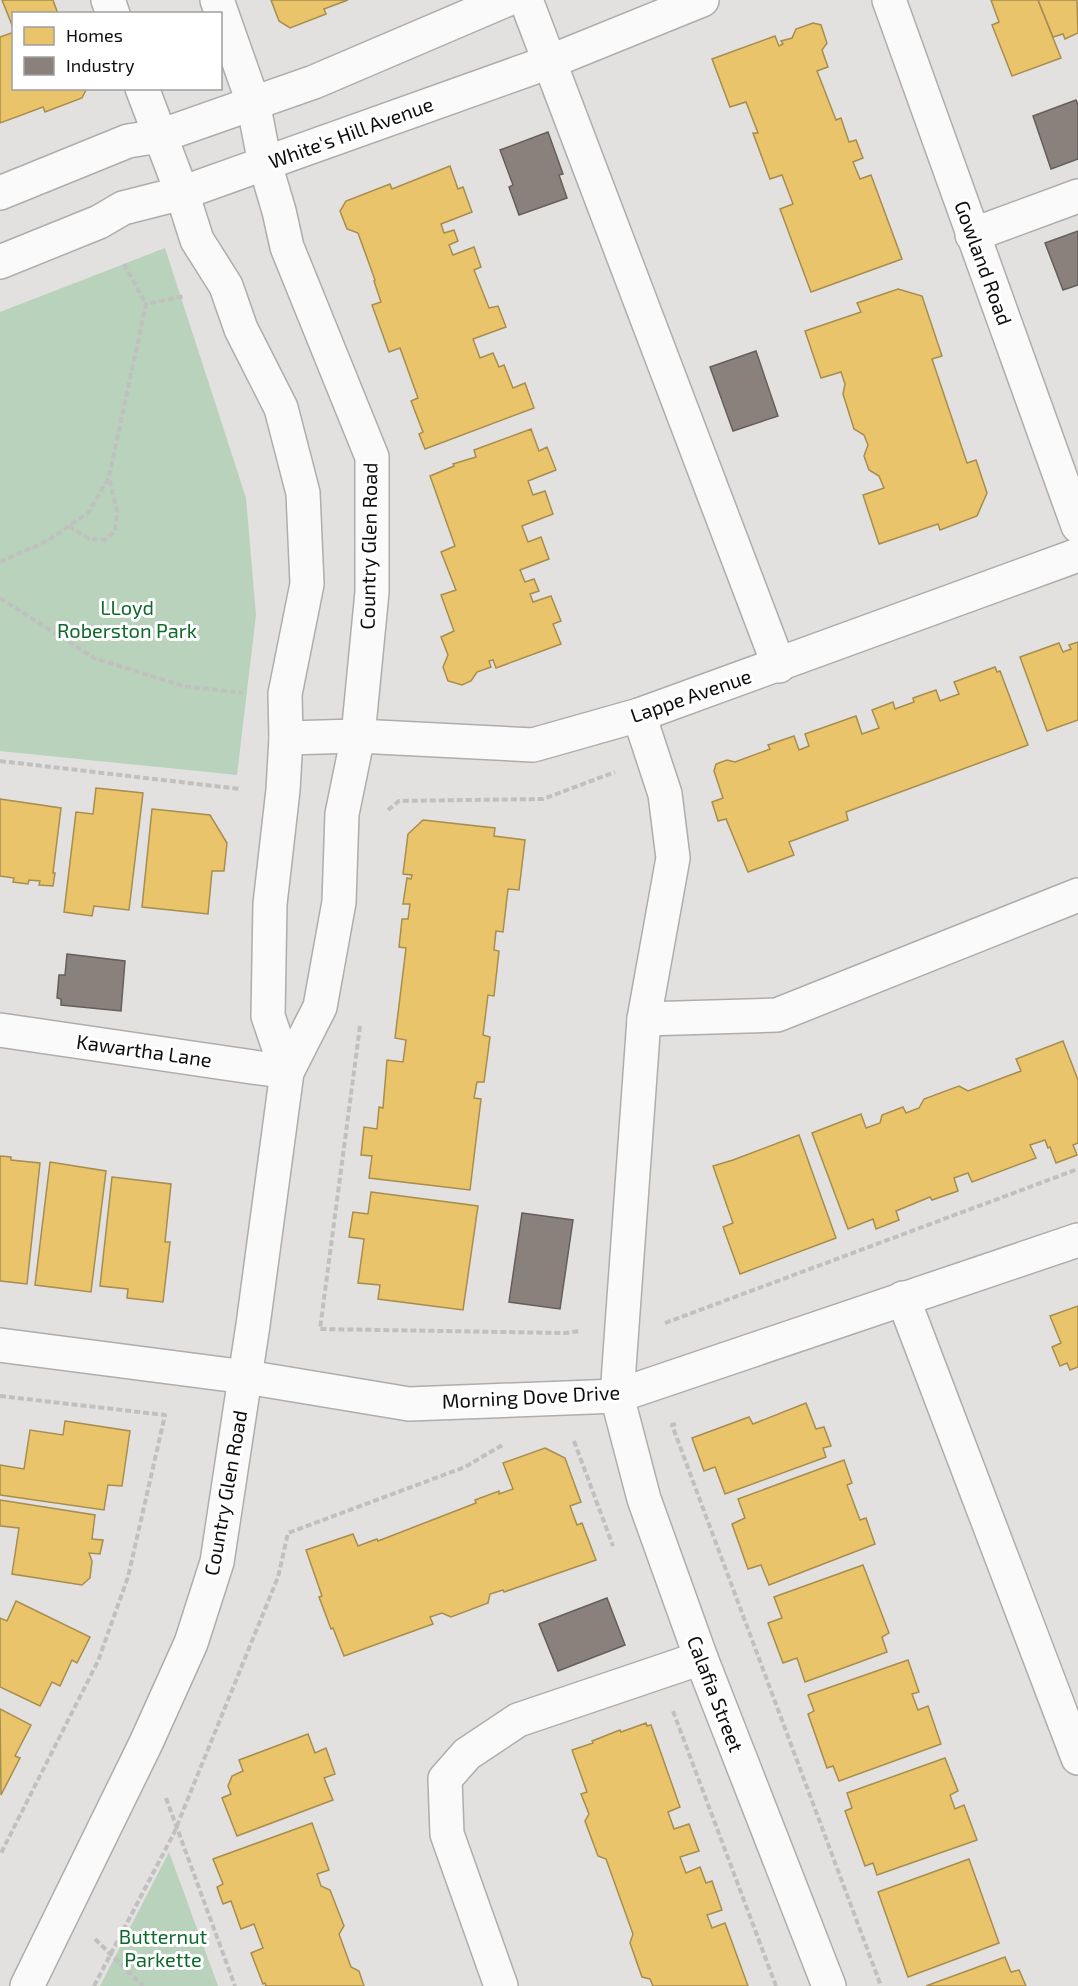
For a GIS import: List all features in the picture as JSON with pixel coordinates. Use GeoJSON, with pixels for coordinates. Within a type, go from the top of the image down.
{"type":"FeatureCollection","features":[{"type":"Feature","properties":{"kind":"street"},"geometry":{"type":"LineString","coordinates":[[0,193],[129,141],[160,136],[314,82],[506,0]]}},
{"type":"Feature","properties":{"kind":"street"},"geometry":{"type":"LineString","coordinates":[[526,0],[573,118],[779,666]]}},
{"type":"Feature","properties":{"kind":"street","name":"White's Hill Avenue"},"geometry":{"type":"LineString","coordinates":[[0,262],[99,222],[123,208],[182,194],[549,62],[702,0]]}},
{"type":"Feature","properties":{"kind":"street","name":"Gowland Road"},"geometry":{"type":"LineString","coordinates":[[889,0],[1078,526]]}},
{"type":"Feature","properties":{"kind":"street","name":"Country Glen Road"},"geometry":{"type":"LineString","coordinates":[[27,1986],[146,1743],[191,1643],[218,1562],[246,1377],[287,1072],[320,1007],[339,902],[342,814],[358,736],[372,592],[372,457],[287,247],[265,164],[253,102],[222,15]]}},
{"type":"Feature","properties":{"kind":"street","name":"Country Glen Road"},"geometry":{"type":"LineString","coordinates":[[143,90],[197,240],[226,286],[241,329],[281,408],[303,493],[307,584],[285,694],[286,738],[283,790],[270,904],[268,1016],[287,1072]]}},
{"type":"Feature","properties":{"kind":"street"},"geometry":{"type":"LineString","coordinates":[[972,235],[1078,196]]}},
{"type":"Feature","properties":{"kind":"street","name":"Lappe Avenue"},"geometry":{"type":"LineString","coordinates":[[286,738],[358,736],[533,745],[639,715],[779,666],[1078,555]]}},
{"type":"Feature","properties":{"kind":"street","name":"Calafia Street"},"geometry":{"type":"LineString","coordinates":[[639,715],[665,794],[673,858],[644,1019],[617,1396],[644,1500],[701,1658],[829,1986]]}},
{"type":"Feature","properties":{"kind":"street"},"geometry":{"type":"LineString","coordinates":[[644,1019],[777,1015],[1078,895]]}},
{"type":"Feature","properties":{"kind":"street","name":"Kawartha Lane"},"geometry":{"type":"LineString","coordinates":[[0,1030],[287,1072]]}},
{"type":"Feature","properties":{"kind":"street","name":"Morning Dove Drive"},"geometry":{"type":"LineString","coordinates":[[0,1345],[246,1377],[409,1404],[617,1396],[1078,1240]]}},
{"type":"Feature","properties":{"kind":"street"},"geometry":{"type":"LineString","coordinates":[[903,1298],[1078,1758]]}},
{"type":"Feature","properties":{"kind":"street"},"geometry":{"type":"LineString","coordinates":[[501,1986],[447,1834],[445,1779],[467,1754],[518,1720],[701,1658]]}},
{"type":"Feature","properties":{"kind":"path"},"geometry":{"type":"LineString","coordinates":[[0,562],[47,541],[88,513],[109,477],[146,304],[123,264]]}},
{"type":"Feature","properties":{"kind":"path"},"geometry":{"type":"LineString","coordinates":[[146,304],[193,296]]}},
{"type":"Feature","properties":{"kind":"path"},"geometry":{"type":"LineString","coordinates":[[69,526],[89,539],[105,540],[116,531],[117,511],[109,477]]}},
{"type":"Feature","properties":{"kind":"path"},"geometry":{"type":"LineString","coordinates":[[0,598],[94,658],[184,686],[256,694],[285,694]]}},
{"type":"Feature","properties":{"kind":"path"},"geometry":{"type":"LineString","coordinates":[[0,761],[240,789],[283,790]]}},
{"type":"Feature","properties":{"kind":"path"},"geometry":{"type":"LineString","coordinates":[[345,796],[399,801]]}},
{"type":"Feature","properties":{"kind":"path"},"geometry":{"type":"LineString","coordinates":[[0,1396],[165,1414],[128,1577],[98,1661],[0,1855]]}},
{"type":"Feature","properties":{"kind":"path"},"geometry":{"type":"LineString","coordinates":[[683,1421],[672,1425],[881,1986]]}},
{"type":"Feature","properties":{"kind":"path"},"geometry":{"type":"LineString","coordinates":[[571,1432],[615,1553]]}},
{"type":"Feature","properties":{"kind":"path"},"geometry":{"type":"LineString","coordinates":[[94,1986],[176,1826],[278,1577],[288,1533],[465,1467],[511,1439]]}},
{"type":"Feature","properties":{"kind":"path"},"geometry":{"type":"LineString","coordinates":[[659,1672],[776,1986]]}},
{"type":"Feature","properties":{"kind":"path"},"geometry":{"type":"LineString","coordinates":[[146,1743],[235,1986]]}},
{"type":"Feature","properties":{"kind":"path"},"geometry":{"type":"LineString","coordinates":[[64,1910],[143,1986]]}},
{"type":"Feature","properties":{"kind":"green space","name":"LLoyd Roberston Park"},"geometry":{"type":"Polygon","coordinates":[[[165,248],[246,498],[256,615],[237,775],[0,751],[0,312],[165,248]]]}},
{"type":"Feature","properties":{"kind":"green space","name":"Butternut Parkette"},"geometry":{"type":"Polygon","coordinates":[[[169,1852],[218,1986],[100,1986],[169,1852]]]}},
{"type":"Feature","properties":{"kind":"building: Homes"},"geometry":{"type":"Polygon","coordinates":[[[2,0],[53,0],[57,12],[12,12],[12,25],[2,0]]]}},
{"type":"Feature","properties":{"kind":"building: Homes"},"geometry":{"type":"Polygon","coordinates":[[[271,0],[348,0],[324,9],[326,14],[290,28],[279,21],[271,0]]]}},
{"type":"Feature","properties":{"kind":"building: Homes"},"geometry":{"type":"Polygon","coordinates":[[[991,0],[1038,0],[1061,58],[1012,76],[992,25],[999,22],[991,0]]]}},
{"type":"Feature","properties":{"kind":"building: Homes"},"geometry":{"type":"Polygon","coordinates":[[[1038,0],[1077,0],[1078,33],[1065,39],[1063,34],[1053,37],[1038,0]]]}},
{"type":"Feature","properties":{"kind":"building: Homes"},"geometry":{"type":"Polygon","coordinates":[[[813,23],[821,25],[827,43],[822,50],[828,67],[817,71],[836,120],[841,118],[849,142],[856,140],[863,158],[853,162],[860,179],[871,175],[902,259],[811,292],[780,209],[793,204],[782,175],[770,179],[753,133],[758,133],[746,102],[730,107],[712,59],[775,36],[779,46],[783,44],[781,41],[792,38],[796,29],[813,23]]]}},
{"type":"Feature","properties":{"kind":"building: Homes"},"geometry":{"type":"Polygon","coordinates":[[[12,33],[12,90],[86,90],[82,98],[45,112],[43,107],[0,123],[0,37],[12,33]]]}},
{"type":"Feature","properties":{"kind":"building: Homes"},"geometry":{"type":"Polygon","coordinates":[[[450,166],[458,189],[463,187],[472,212],[441,224],[444,233],[454,230],[458,241],[449,245],[453,255],[474,247],[481,267],[474,270],[489,308],[498,306],[506,327],[473,339],[480,358],[493,353],[499,367],[504,365],[513,388],[525,383],[534,408],[425,449],[419,434],[423,432],[411,401],[418,398],[400,348],[389,352],[372,305],[381,302],[375,280],[358,233],[347,229],[340,211],[346,201],[390,184],[392,189],[450,166]]]}},
{"type":"Feature","properties":{"kind":"building: Homes"},"geometry":{"type":"Polygon","coordinates":[[[898,289],[922,296],[942,356],[932,359],[967,463],[976,460],[987,493],[977,516],[940,530],[938,524],[879,544],[863,495],[884,488],[879,476],[869,470],[864,456],[868,445],[864,435],[854,429],[843,394],[845,384],[841,372],[821,378],[805,331],[861,312],[857,303],[898,289]]]}},
{"type":"Feature","properties":{"kind":"building: Homes"},"geometry":{"type":"Polygon","coordinates":[[[531,429],[539,451],[547,447],[556,470],[528,481],[533,495],[545,491],[553,514],[522,526],[528,542],[541,537],[549,559],[520,570],[525,582],[534,579],[539,591],[530,594],[533,602],[551,596],[561,621],[553,624],[561,644],[496,668],[493,660],[489,661],[491,667],[477,672],[471,681],[462,685],[448,681],[443,667],[448,655],[441,637],[454,631],[441,595],[456,590],[441,552],[455,546],[430,476],[454,466],[453,464],[476,457],[474,450],[531,429]]]}},
{"type":"Feature","properties":{"kind":"building: Homes"},"geometry":{"type":"Polygon","coordinates":[[[1078,642],[1078,720],[1047,731],[1020,657],[1059,643],[1063,652],[1071,649],[1069,645],[1078,642]]]}},
{"type":"Feature","properties":{"kind":"building: Homes"},"geometry":{"type":"Polygon","coordinates":[[[995,667],[997,672],[1000,671],[1028,745],[846,812],[848,820],[789,842],[794,855],[748,872],[726,819],[718,821],[712,802],[723,798],[714,771],[716,764],[727,760],[735,762],[770,749],[768,745],[794,736],[799,750],[809,746],[805,734],[856,716],[862,734],[879,728],[872,710],[893,702],[895,709],[914,702],[913,698],[936,690],[940,701],[959,694],[954,682],[995,667]]]}},
{"type":"Feature","properties":{"kind":"building: Homes"},"geometry":{"type":"Polygon","coordinates":[[[96,788],[143,793],[129,910],[94,906],[92,916],[64,912],[76,812],[93,814],[96,788]]]}},
{"type":"Feature","properties":{"kind":"building: Homes"},"geometry":{"type":"Polygon","coordinates":[[[0,799],[61,808],[53,886],[39,885],[40,881],[29,880],[28,884],[13,882],[14,878],[0,876],[0,799]]]}},
{"type":"Feature","properties":{"kind":"building: Homes"},"geometry":{"type":"Polygon","coordinates":[[[152,809],[210,815],[227,843],[224,871],[212,871],[208,914],[142,907],[152,809]]]}},
{"type":"Feature","properties":{"kind":"building: Homes"},"geometry":{"type":"Polygon","coordinates":[[[423,820],[495,828],[494,836],[525,840],[519,890],[508,889],[503,932],[496,931],[494,950],[499,951],[494,996],[488,995],[483,1035],[490,1037],[484,1082],[477,1082],[474,1098],[481,1099],[470,1190],[369,1178],[372,1156],[361,1155],[364,1127],[377,1129],[379,1107],[383,1108],[387,1060],[403,1062],[406,1040],[395,1038],[406,948],[399,947],[402,919],[408,919],[410,904],[403,904],[407,878],[411,879],[412,875],[403,874],[408,834],[423,820]]]}},
{"type":"Feature","properties":{"kind":"building: Homes"},"geometry":{"type":"Polygon","coordinates":[[[1063,1041],[1078,1080],[1078,1143],[1073,1145],[1077,1155],[1056,1163],[1045,1140],[1030,1145],[1036,1158],[972,1182],[968,1173],[954,1178],[958,1191],[932,1200],[930,1197],[896,1211],[899,1220],[876,1229],[873,1219],[848,1229],[812,1133],[861,1114],[866,1128],[880,1123],[882,1115],[903,1107],[906,1113],[919,1108],[924,1099],[959,1086],[968,1091],[1021,1071],[1016,1059],[1063,1041]]]}},
{"type":"Feature","properties":{"kind":"building: Homes"},"geometry":{"type":"Polygon","coordinates":[[[799,1135],[836,1238],[740,1274],[723,1227],[733,1223],[713,1166],[799,1135]]]}},
{"type":"Feature","properties":{"kind":"building: Homes"},"geometry":{"type":"Polygon","coordinates":[[[0,1156],[11,1157],[11,1160],[40,1163],[27,1284],[0,1281],[0,1156]]]}},
{"type":"Feature","properties":{"kind":"building: Homes"},"geometry":{"type":"Polygon","coordinates":[[[50,1162],[106,1171],[91,1292],[35,1285],[50,1162]]]}},
{"type":"Feature","properties":{"kind":"building: Homes"},"geometry":{"type":"Polygon","coordinates":[[[112,1177],[171,1184],[165,1242],[170,1242],[163,1302],[127,1298],[128,1289],[100,1286],[112,1177]]]}},
{"type":"Feature","properties":{"kind":"building: Homes"},"geometry":{"type":"Polygon","coordinates":[[[371,1192],[478,1206],[463,1310],[378,1299],[380,1285],[358,1283],[364,1239],[349,1237],[353,1212],[368,1214],[371,1192]]]}},
{"type":"Feature","properties":{"kind":"building: Homes"},"geometry":{"type":"Polygon","coordinates":[[[1078,1306],[1078,1367],[1070,1370],[1067,1363],[1060,1366],[1052,1347],[1061,1343],[1050,1316],[1078,1306]]]}},
{"type":"Feature","properties":{"kind":"building: Homes"},"geometry":{"type":"Polygon","coordinates":[[[806,1403],[816,1429],[824,1427],[831,1446],[823,1448],[826,1457],[725,1494],[715,1467],[704,1471],[692,1438],[749,1417],[753,1424],[806,1403]]]}},
{"type":"Feature","properties":{"kind":"building: Homes"},"geometry":{"type":"Polygon","coordinates":[[[65,1421],[130,1431],[122,1486],[108,1485],[104,1510],[0,1495],[0,1465],[24,1469],[30,1430],[63,1435],[65,1421]]]}},
{"type":"Feature","properties":{"kind":"building: Homes"},"geometry":{"type":"Polygon","coordinates":[[[545,1448],[565,1458],[581,1502],[570,1506],[577,1525],[582,1523],[596,1560],[504,1592],[503,1590],[490,1594],[488,1603],[451,1617],[442,1613],[430,1617],[433,1624],[344,1656],[319,1597],[322,1596],[306,1550],[353,1534],[358,1546],[377,1539],[378,1541],[476,1503],[475,1500],[499,1491],[499,1494],[513,1489],[503,1463],[545,1448]]]}},
{"type":"Feature","properties":{"kind":"building: Homes"},"geometry":{"type":"Polygon","coordinates":[[[844,1460],[852,1483],[847,1485],[860,1520],[866,1518],[875,1544],[769,1585],[761,1565],[748,1569],[732,1524],[745,1518],[738,1499],[844,1460]]]}},
{"type":"Feature","properties":{"kind":"building: Homes"},"geometry":{"type":"Polygon","coordinates":[[[0,1500],[95,1515],[92,1539],[103,1540],[100,1554],[89,1553],[92,1561],[90,1578],[82,1585],[12,1574],[19,1528],[0,1526],[0,1500]]]}},
{"type":"Feature","properties":{"kind":"building: Homes"},"geometry":{"type":"Polygon","coordinates":[[[863,1565],[889,1633],[882,1637],[887,1652],[805,1682],[797,1658],[783,1663],[768,1623],[782,1618],[774,1597],[863,1565]]]}},
{"type":"Feature","properties":{"kind":"building: Homes"},"geometry":{"type":"Polygon","coordinates":[[[16,1601],[90,1637],[77,1663],[72,1660],[60,1686],[52,1682],[40,1706],[0,1687],[0,1618],[7,1621],[16,1601]]]}},
{"type":"Feature","properties":{"kind":"building: Homes"},"geometry":{"type":"Polygon","coordinates":[[[908,1660],[919,1692],[912,1694],[918,1710],[928,1706],[941,1744],[839,1781],[833,1766],[827,1768],[808,1714],[814,1711],[808,1695],[908,1660]]]}},
{"type":"Feature","properties":{"kind":"building: Homes"},"geometry":{"type":"Polygon","coordinates":[[[0,1709],[31,1725],[15,1756],[20,1758],[1,1795],[0,1709]]]}},
{"type":"Feature","properties":{"kind":"building: Homes"},"geometry":{"type":"Polygon","coordinates":[[[646,1723],[647,1726],[651,1725],[680,1807],[668,1812],[674,1829],[689,1824],[699,1851],[680,1857],[686,1873],[700,1867],[706,1883],[712,1881],[722,1910],[707,1915],[712,1928],[725,1923],[748,1986],[653,1986],[650,1979],[642,1977],[630,1943],[633,1934],[606,1859],[598,1856],[585,1821],[589,1814],[581,1794],[587,1792],[572,1750],[620,1730],[621,1732],[646,1723]]]}},
{"type":"Feature","properties":{"kind":"building: Homes"},"geometry":{"type":"Polygon","coordinates":[[[308,1734],[315,1753],[326,1748],[335,1774],[324,1778],[333,1800],[237,1836],[222,1798],[231,1794],[228,1786],[232,1776],[243,1771],[239,1760],[308,1734]]]}},
{"type":"Feature","properties":{"kind":"building: Homes"},"geometry":{"type":"Polygon","coordinates":[[[945,1758],[958,1791],[950,1795],[955,1809],[964,1805],[977,1840],[877,1875],[873,1863],[865,1866],[845,1811],[852,1808],[847,1793],[945,1758]]]}},
{"type":"Feature","properties":{"kind":"building: Homes"},"geometry":{"type":"Polygon","coordinates":[[[312,1823],[329,1870],[317,1874],[321,1886],[330,1890],[344,1926],[339,1934],[351,1967],[359,1971],[364,1986],[266,1986],[265,1983],[263,1984],[251,1953],[263,1948],[254,1924],[241,1929],[231,1901],[223,1904],[217,1887],[223,1884],[213,1859],[312,1823]]]}},
{"type":"Feature","properties":{"kind":"building: Homes"},"geometry":{"type":"Polygon","coordinates":[[[969,1859],[999,1943],[908,1977],[878,1892],[969,1859]]]}},
{"type":"Feature","properties":{"kind":"building: Homes"},"geometry":{"type":"Polygon","coordinates":[[[1005,1957],[1011,1972],[1019,1970],[1026,1986],[926,1986],[1005,1957]]]}},
{"type":"Feature","properties":{"kind":"building: Industry"},"geometry":{"type":"Polygon","coordinates":[[[1076,100],[1078,105],[1078,159],[1051,169],[1033,116],[1076,100]]]}},
{"type":"Feature","properties":{"kind":"building: Industry"},"geometry":{"type":"Polygon","coordinates":[[[548,132],[563,174],[559,175],[567,198],[519,215],[509,187],[513,185],[500,150],[548,132]]]}},
{"type":"Feature","properties":{"kind":"building: Industry"},"geometry":{"type":"Polygon","coordinates":[[[1078,231],[1078,285],[1063,290],[1045,243],[1078,231]]]}},
{"type":"Feature","properties":{"kind":"building: Industry"},"geometry":{"type":"Polygon","coordinates":[[[756,351],[778,416],[733,431],[710,367],[756,351]]]}},
{"type":"Feature","properties":{"kind":"building: Industry"},"geometry":{"type":"Polygon","coordinates":[[[67,954],[125,961],[121,1011],[61,1005],[61,999],[57,998],[59,975],[65,975],[67,954]]]}},
{"type":"Feature","properties":{"kind":"building: Industry"},"geometry":{"type":"Polygon","coordinates":[[[522,1213],[573,1220],[560,1309],[509,1302],[522,1213]]]}},
{"type":"Feature","properties":{"kind":"building: Industry"},"geometry":{"type":"Polygon","coordinates":[[[607,1598],[625,1645],[558,1671],[539,1624],[607,1598]]]}}]}
